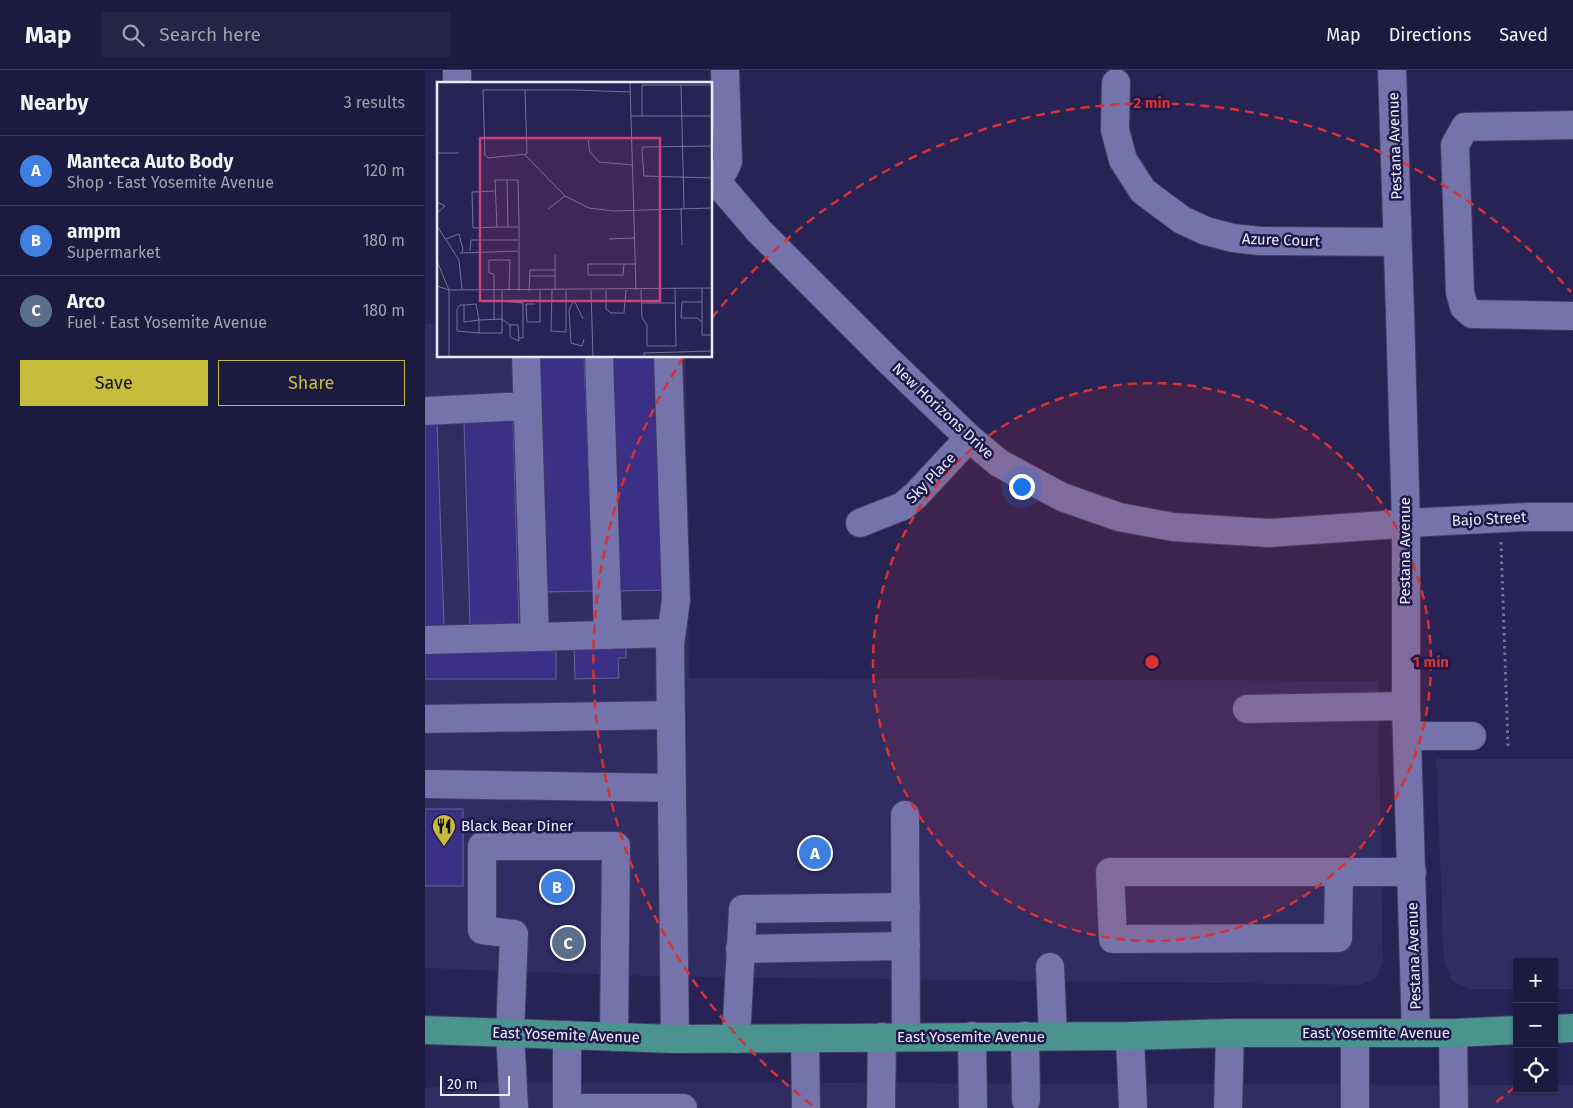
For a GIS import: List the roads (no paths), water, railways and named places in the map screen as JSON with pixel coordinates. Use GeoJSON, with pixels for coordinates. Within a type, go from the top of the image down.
{"type":"FeatureCollection","features":[{"type":"Feature","properties":{"kind":"main road"},"geometry":{"type":"LineString","coordinates":[[1558,1029],[1573,1028]]}},
{"type":"Feature","properties":{"kind":"main road","name":"East Yosemite Avenue"},"geometry":{"type":"LineString","coordinates":[[425,1030],[675,1039],[1130,1036],[1513,1030]]}},
{"type":"Feature","properties":{"kind":"street"},"geometry":{"type":"LineString","coordinates":[[714,182],[725,171],[728,161],[725,70]]}},
{"type":"Feature","properties":{"kind":"street","name":"Pestana Avenue"},"geometry":{"type":"LineString","coordinates":[[1392,70],[1406,523],[1406,706],[1417,1032]]}},
{"type":"Feature","properties":{"kind":"street","name":"Azure Court"},"geometry":{"type":"LineString","coordinates":[[1116,83],[1115,130],[1123,160],[1143,191],[1183,220],[1206,231],[1233,238],[1260,241],[1397,242]]}},
{"type":"Feature","properties":{"kind":"street"},"geometry":{"type":"LineString","coordinates":[[1573,125],[1465,127],[1455,144],[1463,306],[1472,314],[1573,316]]}},
{"type":"Feature","properties":{"kind":"street","name":"New Horizons Drive"},"geometry":{"type":"LineString","coordinates":[[714,182],[759,231],[969,438],[999,463],[1062,497],[1119,517],[1173,527],[1269,532],[1406,523]]}},
{"type":"Feature","properties":{"kind":"street"},"geometry":{"type":"LineString","coordinates":[[526,358],[535,637]]}},
{"type":"Feature","properties":{"kind":"street"},"geometry":{"type":"LineString","coordinates":[[599,358],[608,635]]}},
{"type":"Feature","properties":{"kind":"street"},"geometry":{"type":"LineString","coordinates":[[668,358],[676,600],[670,644],[675,1039]]}},
{"type":"Feature","properties":{"kind":"street"},"geometry":{"type":"LineString","coordinates":[[425,411],[527,406]]}},
{"type":"Feature","properties":{"kind":"street","name":"Sky Place"},"geometry":{"type":"LineString","coordinates":[[860,523],[903,506],[916,495],[969,438]]}},
{"type":"Feature","properties":{"kind":"street","name":"Bajo Street"},"geometry":{"type":"LineString","coordinates":[[1406,523],[1528,517],[1573,517]]}},
{"type":"Feature","properties":{"kind":"street"},"geometry":{"type":"LineString","coordinates":[[425,640],[671,633]]}},
{"type":"Feature","properties":{"kind":"street"},"geometry":{"type":"LineString","coordinates":[[1247,709],[1406,706]]}},
{"type":"Feature","properties":{"kind":"street"},"geometry":{"type":"LineString","coordinates":[[425,719],[671,716]]}},
{"type":"Feature","properties":{"kind":"street"},"geometry":{"type":"LineString","coordinates":[[1407,736],[1473,736]]}},
{"type":"Feature","properties":{"kind":"street"},"geometry":{"type":"LineString","coordinates":[[425,784],[672,788]]}},
{"type":"Feature","properties":{"kind":"street"},"geometry":{"type":"LineString","coordinates":[[881,1108],[894,1037],[906,946],[905,816]]}},
{"type":"Feature","properties":{"kind":"street"},"geometry":{"type":"LineString","coordinates":[[514,1108],[509,1033],[514,934],[482,930],[482,846],[616,846],[614,1037]]}},
{"type":"Feature","properties":{"kind":"street"},"geometry":{"type":"LineString","coordinates":[[1339,872],[1338,938],[1113,939],[1111,872],[1339,872],[1412,872]]}},
{"type":"Feature","properties":{"kind":"street"},"geometry":{"type":"LineString","coordinates":[[737,1039],[743,909],[906,907]]}},
{"type":"Feature","properties":{"kind":"street"},"geometry":{"type":"LineString","coordinates":[[741,949],[906,946]]}},
{"type":"Feature","properties":{"kind":"street"},"geometry":{"type":"LineString","coordinates":[[1050,967],[1053,1036]]}},
{"type":"Feature","properties":{"kind":"street"},"geometry":{"type":"LineString","coordinates":[[1453,1032],[1454,1108]]}},
{"type":"Feature","properties":{"kind":"street"},"geometry":{"type":"LineString","coordinates":[[1228,1108],[1230,1033]]}},
{"type":"Feature","properties":{"kind":"street"},"geometry":{"type":"LineString","coordinates":[[1355,1033],[1355,1108]]}},
{"type":"Feature","properties":{"kind":"street"},"geometry":{"type":"LineString","coordinates":[[567,1035],[567,1108],[683,1108]]}},
{"type":"Feature","properties":{"kind":"street"},"geometry":{"type":"LineString","coordinates":[[972,1036],[973,1108]]}},
{"type":"Feature","properties":{"kind":"street"},"geometry":{"type":"LineString","coordinates":[[1025,1036],[1026,1105]]}},
{"type":"Feature","properties":{"kind":"street"},"geometry":{"type":"LineString","coordinates":[[1130,1036],[1133,1108]]}},
{"type":"Feature","properties":{"kind":"street"},"geometry":{"type":"LineString","coordinates":[[805,1038],[806,1108]]}},
{"type":"Feature","properties":{"kind":"place","name":"Black Bear Diner"},"geometry":{"type":"Point","coordinates":[444,847]}},
{"type":"Feature","properties":{"kind":"place","name":"Manteca Auto Body"},"geometry":{"type":"Point","coordinates":[815,853]}},
{"type":"Feature","properties":{"kind":"place","name":"ampm"},"geometry":{"type":"Point","coordinates":[557,887]}},
{"type":"Feature","properties":{"kind":"place","name":"Arco"},"geometry":{"type":"Point","coordinates":[568,943]}}]}
